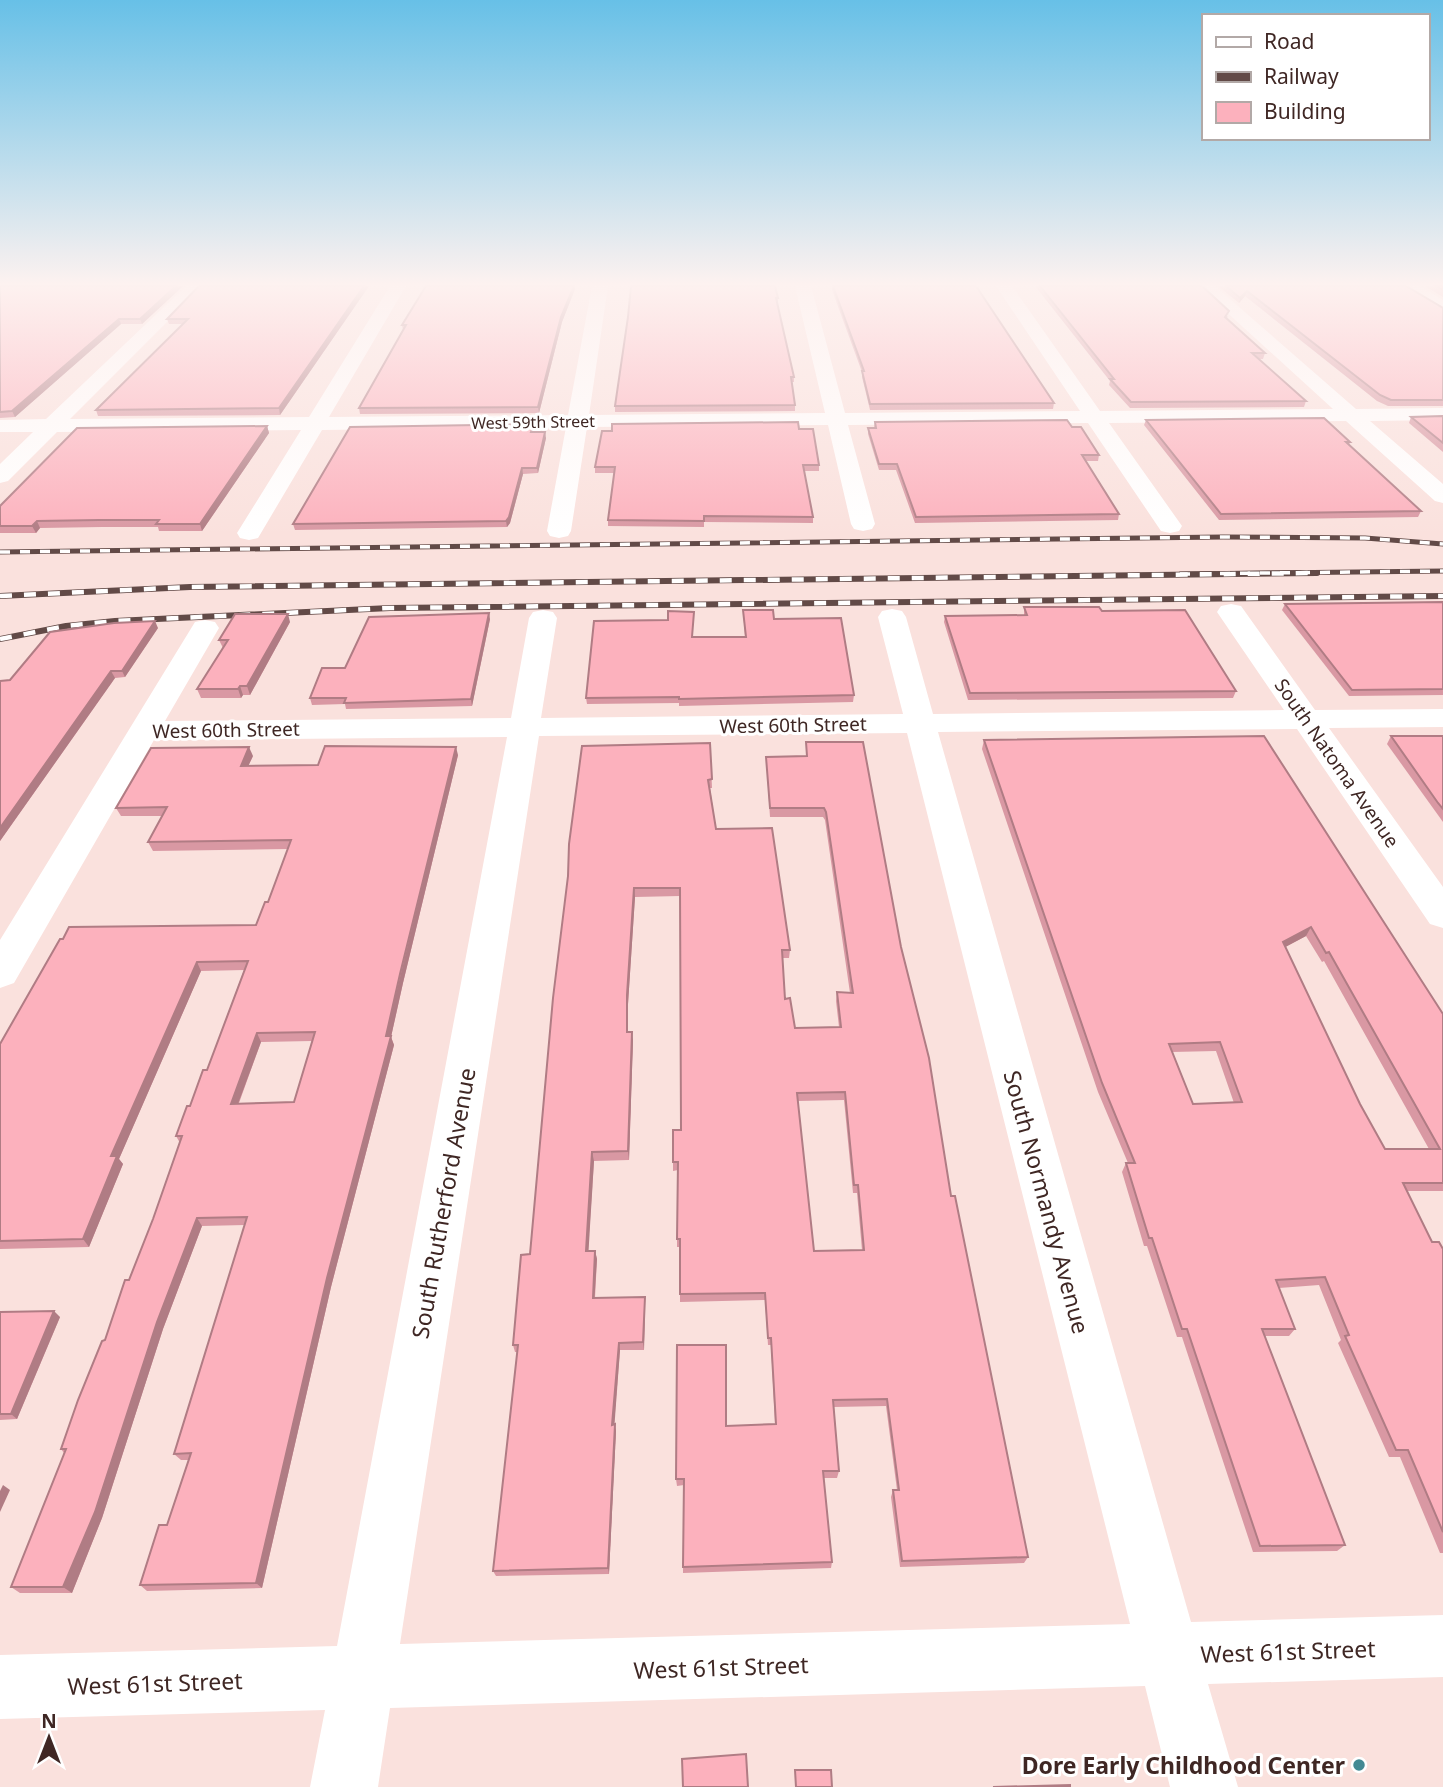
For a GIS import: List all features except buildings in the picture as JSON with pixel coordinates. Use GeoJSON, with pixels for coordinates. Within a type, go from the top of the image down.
{"type":"FeatureCollection","features":[{"type":"Feature","properties":{"kind":"street"},"geometry":{"type":"LineString","coordinates":[[0,476],[109,369]]}},
{"type":"Feature","properties":{"kind":"street"},"geometry":{"type":"LineString","coordinates":[[249,533],[348,369]]}},
{"type":"Feature","properties":{"kind":"street"},"geometry":{"type":"LineString","coordinates":[[559,531],[586,369]]}},
{"type":"Feature","properties":{"kind":"street"},"geometry":{"type":"LineString","coordinates":[[825,369],[863,524]]}},
{"type":"Feature","properties":{"kind":"street"},"geometry":{"type":"LineString","coordinates":[[1062,369],[1170,526]]}},
{"type":"Feature","properties":{"kind":"street"},"geometry":{"type":"LineString","coordinates":[[1300,369],[1443,496]]}},
{"type":"Feature","properties":{"kind":"street","name":"West 59th Street"},"geometry":{"type":"LineString","coordinates":[[0,426],[1443,414]]}},
{"type":"Feature","properties":{"kind":"street","name":"South Natoma Avenue"},"geometry":{"type":"LineString","coordinates":[[1231,612],[1443,915]]}},
{"type":"Feature","properties":{"kind":"street","name":"South Normandy Avenue"},"geometry":{"type":"LineString","coordinates":[[892,617],[1204,1787]]}},
{"type":"Feature","properties":{"kind":"street","name":"South Rutherford Avenue"},"geometry":{"type":"LineString","coordinates":[[344,1787],[543,618]]}},
{"type":"Feature","properties":{"kind":"street"},"geometry":{"type":"LineString","coordinates":[[0,973],[205,628]]}},
{"type":"Feature","properties":{"kind":"street","name":"West 60th Street"},"geometry":{"type":"LineString","coordinates":[[142,731],[1443,718]]}},
{"type":"Feature","properties":{"kind":"street","name":"West 61st Street"},"geometry":{"type":"LineString","coordinates":[[0,1687],[1443,1646]]}},
{"type":"Feature","properties":{"kind":"railway"},"geometry":{"type":"LineString","coordinates":[[0,552],[1223,537],[1365,538],[1443,544]]}},
{"type":"Feature","properties":{"kind":"railway"},"geometry":{"type":"LineString","coordinates":[[1180,574],[1443,571]]}},
{"type":"Feature","properties":{"kind":"railway"},"geometry":{"type":"LineString","coordinates":[[0,596],[190,587],[1317,573]]}},
{"type":"Feature","properties":{"kind":"railway"},"geometry":{"type":"LineString","coordinates":[[0,639],[66,626],[115,621],[390,608],[1443,596]]}},
{"type":"Feature","properties":{"kind":"place","name":"Dore Early Childhood Center"},"geometry":{"type":"Point","coordinates":[1359,1765]}}]}
